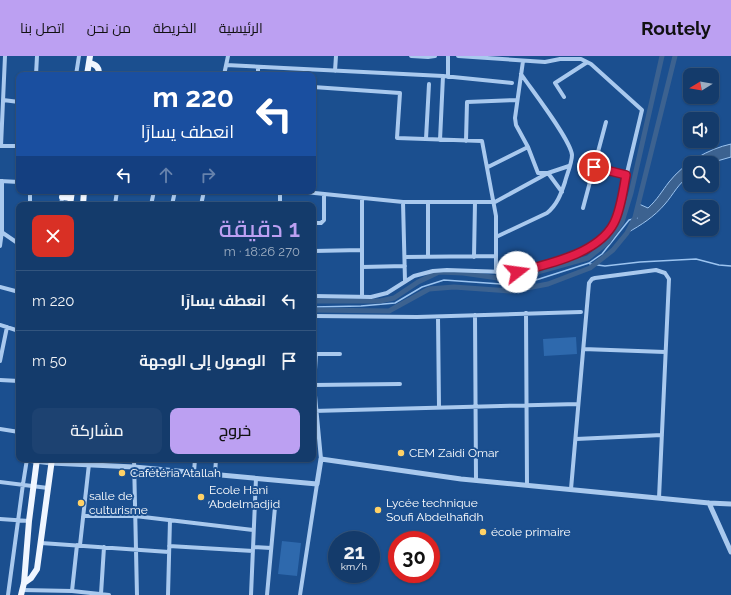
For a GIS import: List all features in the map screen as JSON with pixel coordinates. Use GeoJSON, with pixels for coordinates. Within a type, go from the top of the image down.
{"type":"FeatureCollection","features":[{"type":"Feature","properties":{"kind":"main road"},"geometry":{"type":"LineString","coordinates":[[88,72],[90,56]]}},
{"type":"Feature","properties":{"kind":"main road"},"geometry":{"type":"LineString","coordinates":[[89,63],[96,66],[99,72]]}},
{"type":"Feature","properties":{"kind":"main road"},"geometry":{"type":"LineString","coordinates":[[63,194],[71,202]]}},
{"type":"Feature","properties":{"kind":"main road"},"geometry":{"type":"LineString","coordinates":[[21,592],[24,583],[29,521],[37,462]]}},
{"type":"Feature","properties":{"kind":"main road"},"geometry":{"type":"LineString","coordinates":[[24,583],[31,578],[37,569],[51,462]]}},
{"type":"Feature","properties":{"kind":"main road"},"geometry":{"type":"LineString","coordinates":[[27,545],[41,544]]}},
{"type":"Feature","properties":{"kind":"street"},"geometry":{"type":"LineString","coordinates":[[5,56],[0,146],[16,146]]}},
{"type":"Feature","properties":{"kind":"street"},"geometry":{"type":"LineString","coordinates":[[36,72],[37,56]]}},
{"type":"Feature","properties":{"kind":"street"},"geometry":{"type":"LineString","coordinates":[[76,72],[79,56]]}},
{"type":"Feature","properties":{"kind":"street"},"geometry":{"type":"LineString","coordinates":[[225,72],[228,56]]}},
{"type":"Feature","properties":{"kind":"street"},"geometry":{"type":"LineString","coordinates":[[335,71],[336,56]]}},
{"type":"Feature","properties":{"kind":"street"},"geometry":{"type":"LineString","coordinates":[[411,56],[428,58],[434,56]]}},
{"type":"Feature","properties":{"kind":"street"},"geometry":{"type":"LineString","coordinates":[[448,56],[448,77]]}},
{"type":"Feature","properties":{"kind":"street"},"geometry":{"type":"LineString","coordinates":[[316,296],[371,297],[387,293],[414,276],[433,271],[517,272],[574,255],[587,249],[606,234],[614,222],[642,110],[591,64],[586,63],[581,59],[560,58],[546,62],[458,56]]}},
{"type":"Feature","properties":{"kind":"street"},"geometry":{"type":"LineString","coordinates":[[523,61],[515,121],[528,147],[538,173],[548,173]]}},
{"type":"Feature","properties":{"kind":"street"},"geometry":{"type":"LineString","coordinates":[[564,97],[556,83],[586,63]]}},
{"type":"Feature","properties":{"kind":"street"},"geometry":{"type":"LineString","coordinates":[[226,65],[443,76],[512,83]]}},
{"type":"Feature","properties":{"kind":"street"},"geometry":{"type":"LineString","coordinates":[[258,67],[258,72]]}},
{"type":"Feature","properties":{"kind":"street"},"geometry":{"type":"LineString","coordinates":[[496,237],[547,214],[555,205],[562,192],[572,156],[570,147],[521,74]]}},
{"type":"Feature","properties":{"kind":"street"},"geometry":{"type":"LineString","coordinates":[[440,140],[443,76]]}},
{"type":"Feature","properties":{"kind":"street"},"geometry":{"type":"LineString","coordinates":[[426,139],[429,84]]}},
{"type":"Feature","properties":{"kind":"street"},"geometry":{"type":"LineString","coordinates":[[316,87],[400,92],[397,138],[482,142],[495,202],[496,272]]}},
{"type":"Feature","properties":{"kind":"street"},"geometry":{"type":"LineString","coordinates":[[3,100],[16,102]]}},
{"type":"Feature","properties":{"kind":"street"},"geometry":{"type":"LineString","coordinates":[[466,141],[467,102],[518,100]]}},
{"type":"Feature","properties":{"kind":"street"},"geometry":{"type":"LineString","coordinates":[[583,208],[606,122]]}},
{"type":"Feature","properties":{"kind":"street"},"geometry":{"type":"LineString","coordinates":[[488,167],[528,147]]}},
{"type":"Feature","properties":{"kind":"street"},"geometry":{"type":"LineString","coordinates":[[316,193],[403,202],[495,202],[548,173],[569,166]]}},
{"type":"Feature","properties":{"kind":"street"},"geometry":{"type":"LineString","coordinates":[[594,167],[626,175]]}},
{"type":"Feature","properties":{"kind":"street"},"geometry":{"type":"LineString","coordinates":[[548,173],[562,192]]}},
{"type":"Feature","properties":{"kind":"street"},"geometry":{"type":"LineString","coordinates":[[0,246],[1,181],[16,182]]}},
{"type":"Feature","properties":{"kind":"street"},"geometry":{"type":"LineString","coordinates":[[316,223],[322,222],[324,220],[324,194]]}},
{"type":"Feature","properties":{"kind":"street"},"geometry":{"type":"LineString","coordinates":[[362,198],[362,298]]}},
{"type":"Feature","properties":{"kind":"street"},"geometry":{"type":"LineString","coordinates":[[403,202],[405,281]]}},
{"type":"Feature","properties":{"kind":"street"},"geometry":{"type":"LineString","coordinates":[[428,202],[428,257]]}},
{"type":"Feature","properties":{"kind":"street"},"geometry":{"type":"LineString","coordinates":[[474,257],[475,202]]}},
{"type":"Feature","properties":{"kind":"street"},"geometry":{"type":"LineString","coordinates":[[1,231],[16,242]]}},
{"type":"Feature","properties":{"kind":"street"},"geometry":{"type":"LineString","coordinates":[[316,251],[362,250]]}},
{"type":"Feature","properties":{"kind":"street"},"geometry":{"type":"LineString","coordinates":[[404,257],[496,256]]}},
{"type":"Feature","properties":{"kind":"street"},"geometry":{"type":"LineString","coordinates":[[362,267],[405,266]]}},
{"type":"Feature","properties":{"kind":"street"},"geometry":{"type":"LineString","coordinates":[[570,489],[576,439],[589,283],[592,279],[656,270],[665,273],[669,279],[658,498]]}},
{"type":"Feature","properties":{"kind":"street"},"geometry":{"type":"LineString","coordinates":[[0,287],[16,291]]}},
{"type":"Feature","properties":{"kind":"street"},"geometry":{"type":"LineString","coordinates":[[316,316],[438,317],[580,312]]}},
{"type":"Feature","properties":{"kind":"street"},"geometry":{"type":"LineString","coordinates":[[526,314],[527,485]]}},
{"type":"Feature","properties":{"kind":"street"},"geometry":{"type":"LineString","coordinates":[[475,315],[476,480]]}},
{"type":"Feature","properties":{"kind":"street"},"geometry":{"type":"LineString","coordinates":[[438,317],[439,407]]}},
{"type":"Feature","properties":{"kind":"street"},"geometry":{"type":"LineString","coordinates":[[0,326],[16,330]]}},
{"type":"Feature","properties":{"kind":"street"},"geometry":{"type":"LineString","coordinates":[[0,361],[6,327]]}},
{"type":"Feature","properties":{"kind":"street"},"geometry":{"type":"LineString","coordinates":[[583,349],[665,352]]}},
{"type":"Feature","properties":{"kind":"street"},"geometry":{"type":"LineString","coordinates":[[316,354],[340,354]]}},
{"type":"Feature","properties":{"kind":"street"},"geometry":{"type":"LineString","coordinates":[[0,380],[16,381]]}},
{"type":"Feature","properties":{"kind":"street"},"geometry":{"type":"LineString","coordinates":[[316,385],[400,384]]}},
{"type":"Feature","properties":{"kind":"street"},"geometry":{"type":"LineString","coordinates":[[316,411],[578,404]]}},
{"type":"Feature","properties":{"kind":"street"},"geometry":{"type":"LineString","coordinates":[[300,595],[320,459],[316,427]]}},
{"type":"Feature","properties":{"kind":"street"},"geometry":{"type":"LineString","coordinates":[[0,429],[16,432]]}},
{"type":"Feature","properties":{"kind":"street"},"geometry":{"type":"LineString","coordinates":[[576,439],[662,435]]}},
{"type":"Feature","properties":{"kind":"street"},"geometry":{"type":"LineString","coordinates":[[320,459],[476,480],[731,504]]}},
{"type":"Feature","properties":{"kind":"street"},"geometry":{"type":"LineString","coordinates":[[8,595],[27,462]]}},
{"type":"Feature","properties":{"kind":"street"},"geometry":{"type":"LineString","coordinates":[[72,591],[83,516],[86,462],[317,484]]}},
{"type":"Feature","properties":{"kind":"street"},"geometry":{"type":"LineString","coordinates":[[134,462],[137,595]]}},
{"type":"Feature","properties":{"kind":"street"},"geometry":{"type":"LineString","coordinates":[[194,472],[195,462]]}},
{"type":"Feature","properties":{"kind":"street"},"geometry":{"type":"LineString","coordinates":[[215,474],[216,462]]}},
{"type":"Feature","properties":{"kind":"street"},"geometry":{"type":"LineString","coordinates":[[251,595],[256,478]]}},
{"type":"Feature","properties":{"kind":"street"},"geometry":{"type":"LineString","coordinates":[[0,482],[48,488]]}},
{"type":"Feature","properties":{"kind":"street"},"geometry":{"type":"LineString","coordinates":[[210,503],[275,507],[267,595]]}},
{"type":"Feature","properties":{"kind":"street"},"geometry":{"type":"LineString","coordinates":[[709,503],[731,552]]}},
{"type":"Feature","properties":{"kind":"street"},"geometry":{"type":"LineString","coordinates":[[83,516],[135,516],[254,530]]}},
{"type":"Feature","properties":{"kind":"street"},"geometry":{"type":"LineString","coordinates":[[0,519],[29,521]]}},
{"type":"Feature","properties":{"kind":"street"},"geometry":{"type":"LineString","coordinates":[[168,595],[170,520]]}},
{"type":"Feature","properties":{"kind":"street"},"geometry":{"type":"LineString","coordinates":[[41,544],[79,545],[169,552]]}},
{"type":"Feature","properties":{"kind":"street"},"geometry":{"type":"LineString","coordinates":[[169,546],[253,549],[271,548]]}},
{"type":"Feature","properties":{"kind":"street"},"geometry":{"type":"LineString","coordinates":[[101,594],[104,547]]}},
{"type":"Feature","properties":{"kind":"street"},"geometry":{"type":"LineString","coordinates":[[21,592],[72,591],[109,595]]}},
{"type":"Feature","properties":{"kind":"shaded area"},"geometry":{"type":"Polygon","coordinates":[[[731,144],[731,157],[719,160],[719,156],[700,156],[705,153],[731,144]]]}},
{"type":"Feature","properties":{"kind":"shaded area"},"geometry":{"type":"Polygon","coordinates":[[[683,168],[683,182],[665,204],[647,220],[627,233],[635,217],[639,204],[648,208],[657,199],[675,175],[683,168]]]}},
{"type":"Feature","properties":{"kind":"shaded area"},"geometry":{"type":"Polygon","coordinates":[[[576,337],[577,354],[544,356],[543,339],[576,337]]]}},
{"type":"Feature","properties":{"kind":"shaded area"},"geometry":{"type":"Polygon","coordinates":[[[282,541],[301,543],[297,576],[278,574],[282,541]]]}},
{"type":"Feature","properties":{"kind":"waterway"},"geometry":{"type":"LineString","coordinates":[[316,301],[380,301],[394,298],[418,282],[439,272],[463,273],[498,278],[523,276],[588,258],[608,242],[622,222],[631,193],[662,56]]}},
{"type":"Feature","properties":{"kind":"waterway"},"geometry":{"type":"LineString","coordinates":[[316,310],[389,311],[429,289],[454,287],[511,291],[548,284],[590,268],[613,250],[627,233],[635,217],[675,56]]}},
{"type":"Feature","properties":{"kind":"waterway"},"geometry":{"type":"LineString","coordinates":[[316,307],[361,306],[395,303],[422,287],[444,280],[501,284],[536,280],[589,263],[602,254],[629,220],[637,218]]}},
{"type":"Feature","properties":{"kind":"waterway"},"geometry":{"type":"LineString","coordinates":[[590,264],[605,266],[640,262],[696,259],[719,265],[731,266]]}},
{"type":"Feature","properties":{"kind":"place","name":"CEM Zaidi Omar"},"geometry":{"type":"Point","coordinates":[401,453]}},
{"type":"Feature","properties":{"kind":"place","name":"Cafétéria Atallah"},"geometry":{"type":"Point","coordinates":[122,473]}},
{"type":"Feature","properties":{"kind":"place","name":"Ecole Hani Abdelmadjid"},"geometry":{"type":"Point","coordinates":[201,497]}},
{"type":"Feature","properties":{"kind":"place","name":"salle de culturisme"},"geometry":{"type":"Point","coordinates":[81,503]}},
{"type":"Feature","properties":{"kind":"place","name":"Lycée technique Soufi Abdelhafidh"},"geometry":{"type":"Point","coordinates":[378,510]}},
{"type":"Feature","properties":{"kind":"place","name":"école primaire"},"geometry":{"type":"Point","coordinates":[483,532]}},
{"type":"Feature","properties":{"kind":"route"},"geometry":{"type":"LineString","coordinates":[[517,272],[574,255],[587,249],[596,243],[611,228],[617,215],[626,175],[594,167]]}}]}
